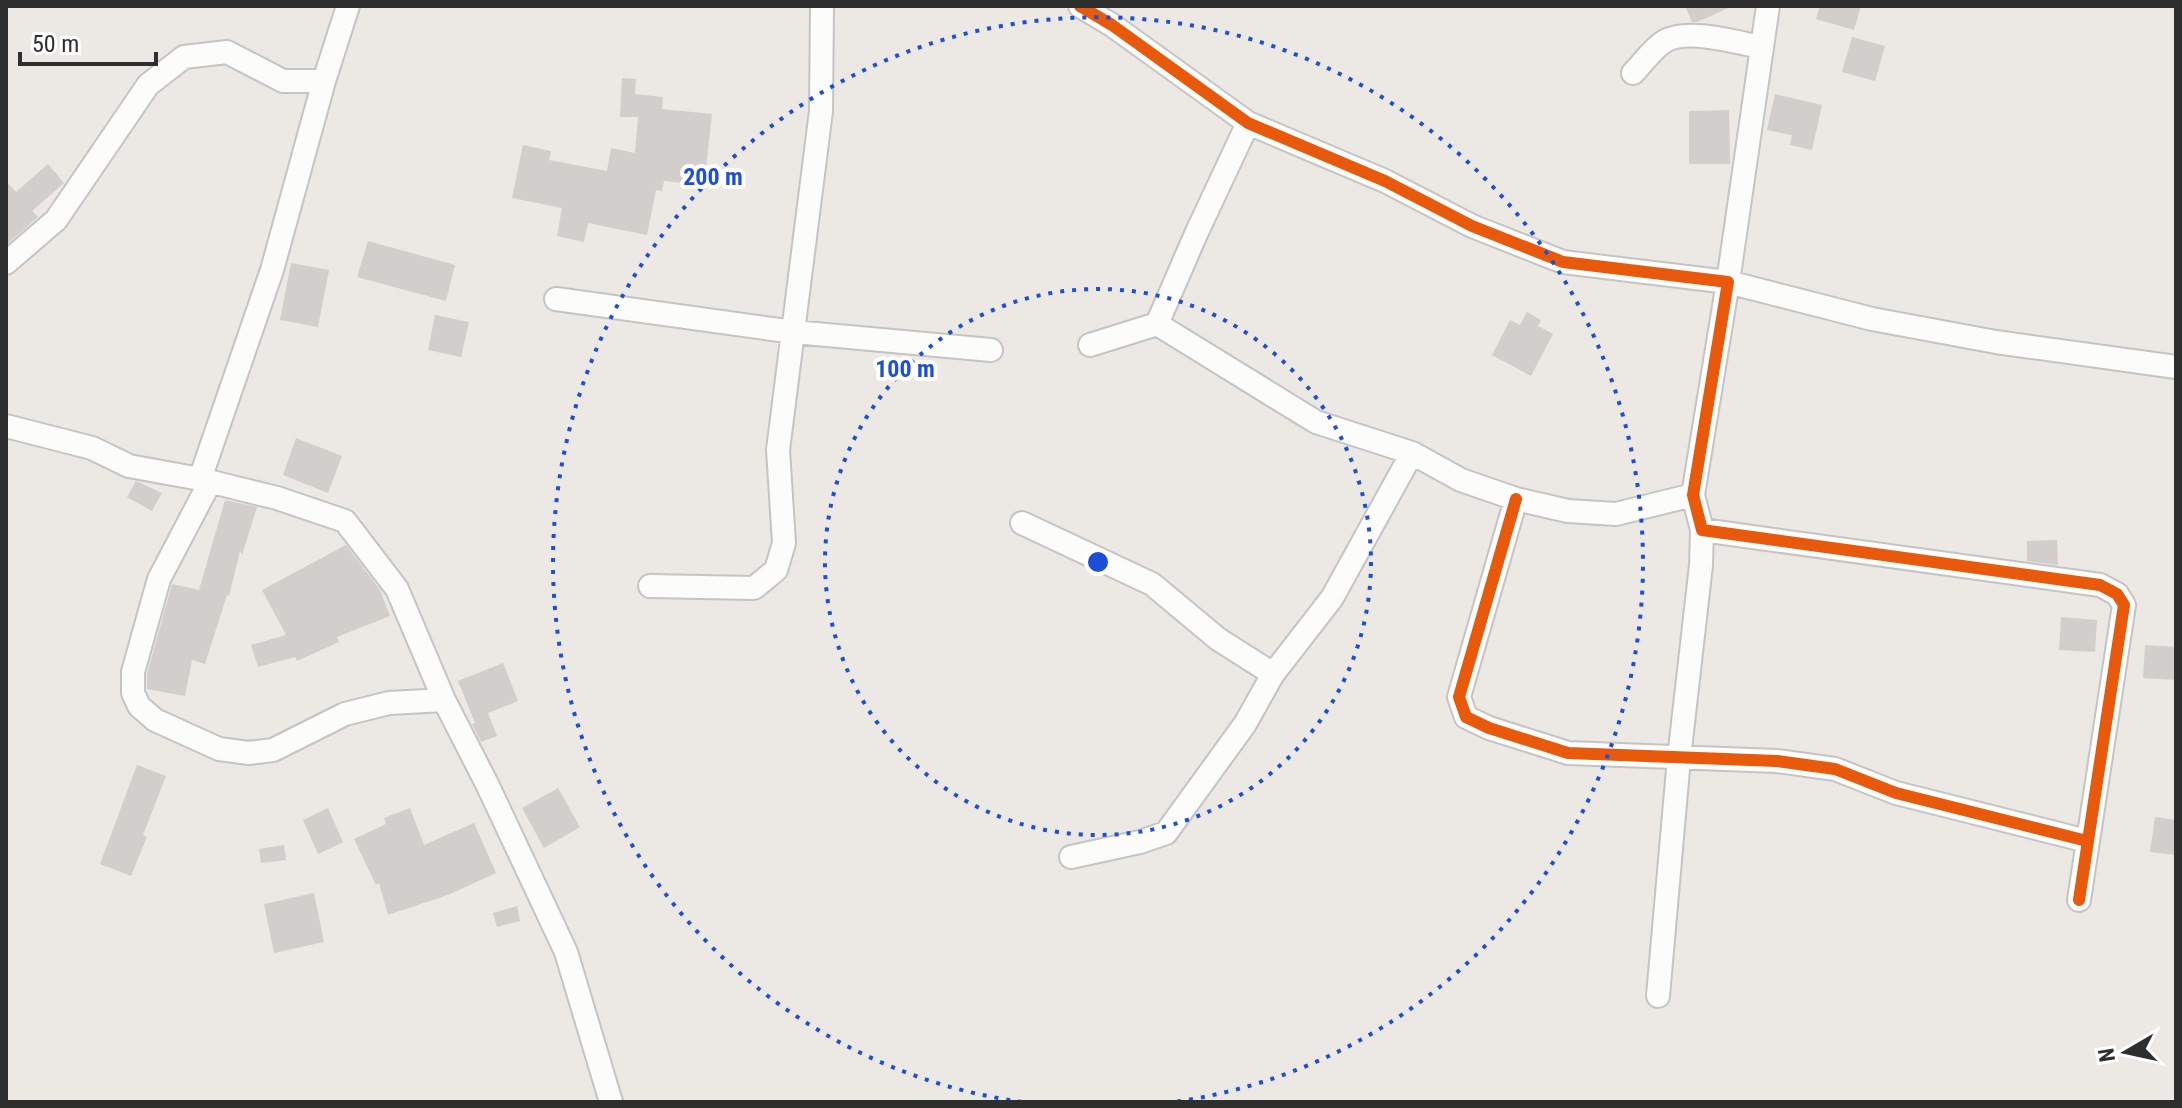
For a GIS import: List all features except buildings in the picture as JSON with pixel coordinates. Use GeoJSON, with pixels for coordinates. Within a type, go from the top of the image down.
{"type":"FeatureCollection","features":[{"type":"Feature","properties":{"kind":"street"},"geometry":{"type":"LineString","coordinates":[[348,6],[272,270],[205,480],[159,579],[133,672],[133,693],[139,706],[155,720],[219,749],[249,753],[273,750],[345,714],[389,703],[444,700]]}},
{"type":"Feature","properties":{"kind":"street"},"geometry":{"type":"LineString","coordinates":[[650,586],[754,588],[776,570],[784,543],[778,450],[821,111],[822,6]]}},
{"type":"Feature","properties":{"kind":"street"},"geometry":{"type":"LineString","coordinates":[[1080,6],[1112,25],[1248,123],[1385,181],[1472,226],[1563,262],[1728,282],[1872,319],[1996,342],[2176,367]]}},
{"type":"Feature","properties":{"kind":"street"},"geometry":{"type":"LineString","coordinates":[[1658,996],[1679,758],[1701,565],[1702,530],[1693,495],[1768,6]]}},
{"type":"Feature","properties":{"kind":"street"},"geometry":{"type":"LineString","coordinates":[[1633,73],[1662,42],[1676,36],[1705,37],[1761,47]]}},
{"type":"Feature","properties":{"kind":"street"},"geometry":{"type":"LineString","coordinates":[[6,263],[56,220],[148,85],[184,57],[227,52],[283,81],[324,81]]}},
{"type":"Feature","properties":{"kind":"street"},"geometry":{"type":"LineString","coordinates":[[1157,324],[1248,123]]}},
{"type":"Feature","properties":{"kind":"street"},"geometry":{"type":"LineString","coordinates":[[556,299],[794,332],[991,350]]}},
{"type":"Feature","properties":{"kind":"street"},"geometry":{"type":"LineString","coordinates":[[1090,345],[1157,324],[1316,422],[1412,453],[1461,480],[1516,499],[1568,511],[1616,514],[1693,495]]}},
{"type":"Feature","properties":{"kind":"street"},"geometry":{"type":"LineString","coordinates":[[6,426],[92,448],[129,466],[277,498],[345,521],[397,589],[444,700],[566,952],[611,1102]]}},
{"type":"Feature","properties":{"kind":"street"},"geometry":{"type":"LineString","coordinates":[[1071,857],[1166,833],[1245,724],[1273,674],[1332,598],[1412,453]]}},
{"type":"Feature","properties":{"kind":"street"},"geometry":{"type":"LineString","coordinates":[[1516,499],[1459,697],[1466,717],[1489,728],[1568,753],[1777,761],[1835,769],[1896,793],[2087,841]]}},
{"type":"Feature","properties":{"kind":"street"},"geometry":{"type":"LineString","coordinates":[[1022,523],[1152,584],[1218,639],[1273,674]]}},
{"type":"Feature","properties":{"kind":"street"},"geometry":{"type":"LineString","coordinates":[[1702,530],[2100,585],[2117,594],[2124,605],[2079,900]]}},
{"type":"Feature","properties":{"kind":"cycle path"},"geometry":{"type":"LineString","coordinates":[[1080,6],[1112,25],[1248,123],[1385,181],[1472,226],[1563,262],[1728,282],[1693,495],[1702,530],[2100,585],[2117,594],[2124,605],[2079,900]]}},
{"type":"Feature","properties":{"kind":"cycle path"},"geometry":{"type":"LineString","coordinates":[[1516,499],[1459,697],[1466,717],[1489,728],[1568,753],[1777,761],[1835,769],[1896,793],[2087,841]]}}]}
